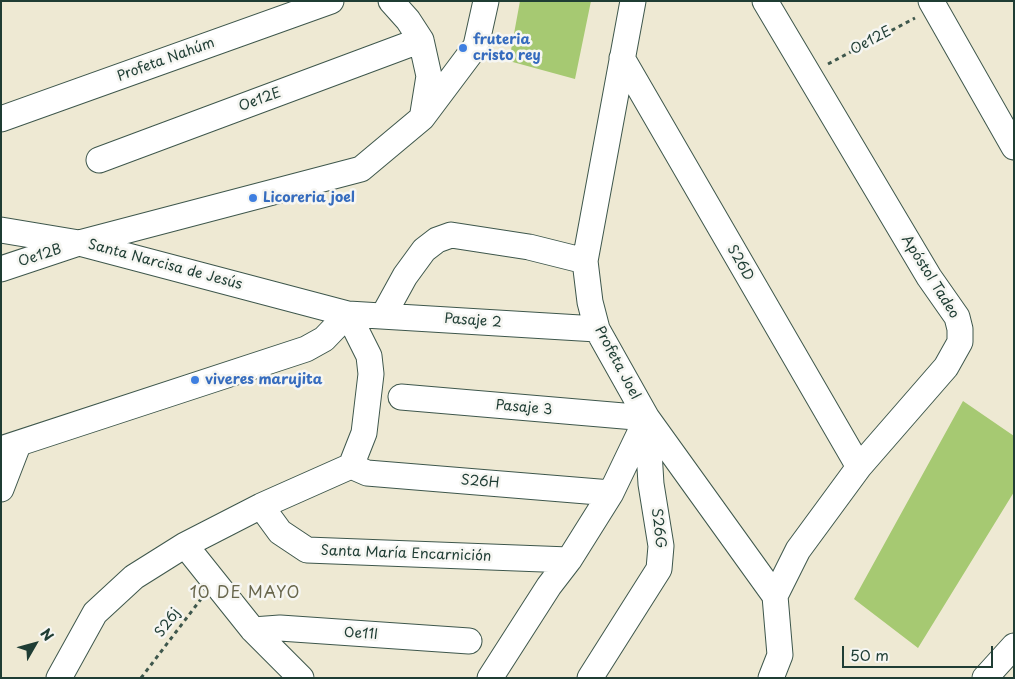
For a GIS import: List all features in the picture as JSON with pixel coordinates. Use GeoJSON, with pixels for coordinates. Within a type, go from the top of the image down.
{"type":"FeatureCollection","features":[{"type":"Feature","properties":{"kind":"street","name":"Profeta Nahúm"},"geometry":{"type":"LineString","coordinates":[[1,119],[331,1]]}},
{"type":"Feature","properties":{"kind":"street"},"geometry":{"type":"LineString","coordinates":[[391,1],[408,20],[421,40],[429,76],[422,118]]}},
{"type":"Feature","properties":{"kind":"street","name":"Santa Narcisa de Jesús"},"geometry":{"type":"LineString","coordinates":[[79,243],[361,169],[422,118],[476,46],[486,1]]}},
{"type":"Feature","properties":{"kind":"street","name":"Profeta Joel"},"geometry":{"type":"LineString","coordinates":[[633,1],[585,261],[590,302],[597,329],[646,418],[775,596]]}},
{"type":"Feature","properties":{"kind":"street","name":"Apóstol Tadeo"},"geometry":{"type":"LineString","coordinates":[[765,1],[930,277],[957,317],[960,329],[960,342],[946,367],[859,467],[798,550],[775,596]]}},
{"type":"Feature","properties":{"kind":"street"},"geometry":{"type":"LineString","coordinates":[[933,4],[1014,147]]}},
{"type":"Feature","properties":{"kind":"street","name":"Oe12E"},"geometry":{"type":"LineString","coordinates":[[99,160],[421,40]]}},
{"type":"Feature","properties":{"kind":"street","name":"S26D"},"geometry":{"type":"LineString","coordinates":[[622,58],[859,467]]}},
{"type":"Feature","properties":{"kind":"street"},"geometry":{"type":"LineString","coordinates":[[1,230],[79,243]]}},
{"type":"Feature","properties":{"kind":"street"},"geometry":{"type":"LineString","coordinates":[[383,316],[405,276],[424,250],[438,240],[451,235],[529,248],[585,261]]}},
{"type":"Feature","properties":{"kind":"street","name":"Santa Narcisa de Jesús"},"geometry":{"type":"LineString","coordinates":[[79,243],[348,314]]}},
{"type":"Feature","properties":{"kind":"street","name":"Oe12B"},"geometry":{"type":"LineString","coordinates":[[1,268],[79,243]]}},
{"type":"Feature","properties":{"kind":"street"},"geometry":{"type":"LineString","coordinates":[[1,489],[10,447],[306,349],[324,339],[348,314],[369,356],[371,374],[364,433],[351,466],[261,506],[185,545],[134,577],[95,613],[59,678]]}},
{"type":"Feature","properties":{"kind":"street","name":"Pasaje 2"},"geometry":{"type":"LineString","coordinates":[[348,314],[597,329]]}},
{"type":"Feature","properties":{"kind":"street","name":"Pasaje 3"},"geometry":{"type":"LineString","coordinates":[[401,397],[646,418]]}},
{"type":"Feature","properties":{"kind":"street"},"geometry":{"type":"LineString","coordinates":[[490,678],[549,586],[569,560],[610,493],[646,418]]}},
{"type":"Feature","properties":{"kind":"street","name":"S26G"},"geometry":{"type":"LineString","coordinates":[[590,678],[659,569],[661,546],[651,484],[646,418]]}},
{"type":"Feature","properties":{"kind":"street","name":"S26H"},"geometry":{"type":"LineString","coordinates":[[351,466],[367,473],[610,493]]}},
{"type":"Feature","properties":{"kind":"street","name":"Santa María Encarnición"},"geometry":{"type":"LineString","coordinates":[[261,506],[280,532],[307,550],[569,560]]}},
{"type":"Feature","properties":{"kind":"street"},"geometry":{"type":"LineString","coordinates":[[185,545],[253,630],[301,678]]}},
{"type":"Feature","properties":{"kind":"street"},"geometry":{"type":"LineString","coordinates":[[771,678],[780,655],[775,596]]}},
{"type":"Feature","properties":{"kind":"street","name":"Oe11I"},"geometry":{"type":"LineString","coordinates":[[253,630],[280,628],[469,641]]}},
{"type":"Feature","properties":{"kind":"street"},"geometry":{"type":"LineString","coordinates":[[985,678],[1014,646]]}},
{"type":"Feature","properties":{"kind":"path","name":"Oe12E"},"geometry":{"type":"LineString","coordinates":[[807,74],[933,4]]}},
{"type":"Feature","properties":{"kind":"path","name":"S26j"},"geometry":{"type":"LineString","coordinates":[[141,678],[213,582]]}},
{"type":"Feature","properties":{"kind":"green space"},"geometry":{"type":"Polygon","coordinates":[[[520,1],[591,1],[575,79],[509,61],[520,1]]]}},
{"type":"Feature","properties":{"kind":"green space"},"geometry":{"type":"Polygon","coordinates":[[[963,401],[1014,436],[1014,492],[918,648],[854,599],[963,401]]]}},
{"type":"Feature","properties":{"kind":"place","name":"fruteria cristo rey"},"geometry":{"type":"Point","coordinates":[463,48]}},
{"type":"Feature","properties":{"kind":"place","name":"Licoreria joel"},"geometry":{"type":"Point","coordinates":[253,198]}},
{"type":"Feature","properties":{"kind":"place","name":"viveres marujita"},"geometry":{"type":"Point","coordinates":[195,380]}},
{"type":"Feature","properties":{"kind":"district","name":"10 DE MAYO"},"geometry":{"type":"Point","coordinates":[245,594]}}]}
